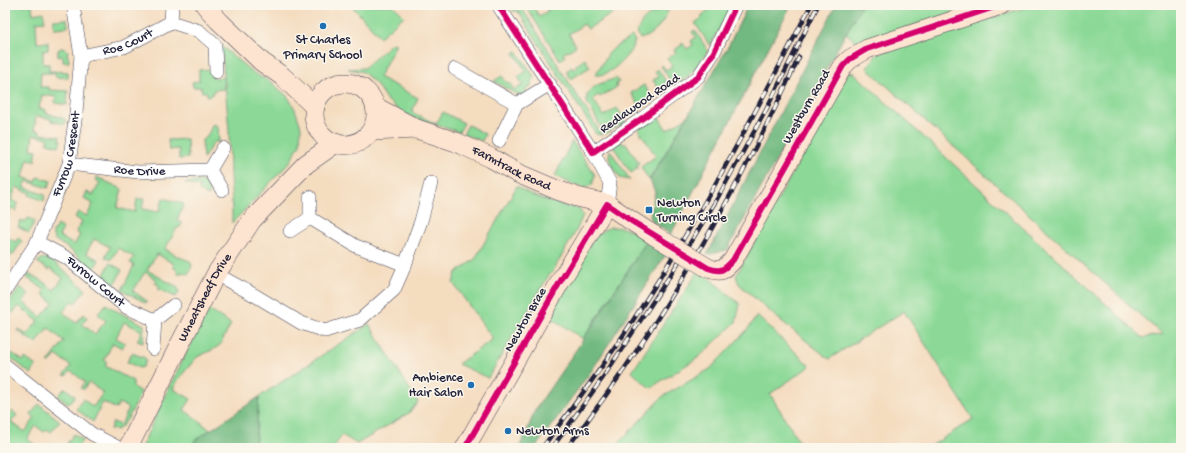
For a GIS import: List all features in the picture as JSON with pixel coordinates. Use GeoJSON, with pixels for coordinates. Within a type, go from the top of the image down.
{"type":"FeatureCollection","features":[{"type":"Feature","properties":{"kind":"street","name":"Furrow Crescent"},"geometry":{"type":"LineString","coordinates":[[5,291],[37,242],[69,164],[76,113],[81,56],[74,5]]}},
{"type":"Feature","properties":{"kind":"street"},"geometry":{"type":"LineString","coordinates":[[172,5],[171,22],[199,31],[214,45],[216,72]]}},
{"type":"Feature","properties":{"kind":"street"},"geometry":{"type":"LineString","coordinates":[[205,5],[218,20],[262,62],[282,76],[315,107]]}},
{"type":"Feature","properties":{"kind":"street","name":"Redlawood Road"},"geometry":{"type":"LineString","coordinates":[[498,5],[550,84],[610,183],[607,204]]}},
{"type":"Feature","properties":{"kind":"street","name":"Redlawood Road"},"geometry":{"type":"LineString","coordinates":[[592,152],[644,117],[698,77],[713,54],[736,5]]}},
{"type":"Feature","properties":{"kind":"street","name":"Westburn Road"},"geometry":{"type":"LineString","coordinates":[[607,204],[655,236],[708,268],[717,271],[724,269],[733,260],[843,66],[850,59],[867,49],[1001,5]]}},
{"type":"Feature","properties":{"kind":"street","name":"Roe Court"},"geometry":{"type":"LineString","coordinates":[[81,56],[124,47],[171,22]]}},
{"type":"Feature","properties":{"kind":"street"},"geometry":{"type":"LineString","coordinates":[[455,69],[517,104]]}},
{"type":"Feature","properties":{"kind":"street"},"geometry":{"type":"LineString","coordinates":[[282,76],[326,89]]}},
{"type":"Feature","properties":{"kind":"street"},"geometry":{"type":"LineString","coordinates":[[341,83],[357,85],[366,91],[373,99],[376,107],[375,121],[371,131],[366,136],[357,142],[347,144],[336,143],[327,138],[318,128],[315,118],[315,107],[319,97],[326,89],[341,83]]}},
{"type":"Feature","properties":{"kind":"street"},"geometry":{"type":"LineString","coordinates":[[499,141],[517,104],[550,84]]}},
{"type":"Feature","properties":{"kind":"street","name":"Farmtrack Road"},"geometry":{"type":"LineString","coordinates":[[376,107],[417,130],[456,142],[491,158],[517,173],[557,190],[577,197],[607,204]]}},
{"type":"Feature","properties":{"kind":"street","name":"Wheatsheaf Drive"},"geometry":{"type":"LineString","coordinates":[[306,164],[318,128]]}},
{"type":"Feature","properties":{"kind":"street","name":"Farmtrack Road"},"geometry":{"type":"LineString","coordinates":[[371,131],[417,130]]}},
{"type":"Feature","properties":{"kind":"street","name":"Wheatsheaf Drive"},"geometry":{"type":"LineString","coordinates":[[128,448],[216,274],[252,220],[306,164],[336,143]]}},
{"type":"Feature","properties":{"kind":"street"},"geometry":{"type":"LineString","coordinates":[[222,190],[210,170],[224,148]]}},
{"type":"Feature","properties":{"kind":"street","name":"Roe Drive"},"geometry":{"type":"LineString","coordinates":[[69,164],[138,172],[210,170]]}},
{"type":"Feature","properties":{"kind":"street"},"geometry":{"type":"LineString","coordinates":[[216,274],[301,323],[325,331],[360,320],[394,290],[421,221],[431,183]]}},
{"type":"Feature","properties":{"kind":"street"},"geometry":{"type":"LineString","coordinates":[[310,198],[310,218]]}},
{"type":"Feature","properties":{"kind":"street","name":"Newton Brae"},"geometry":{"type":"LineString","coordinates":[[465,448],[560,282],[607,204]]}},
{"type":"Feature","properties":{"kind":"street"},"geometry":{"type":"LineString","coordinates":[[310,218],[356,246],[405,265]]}},
{"type":"Feature","properties":{"kind":"street"},"geometry":{"type":"LineString","coordinates":[[290,230],[310,218]]}},
{"type":"Feature","properties":{"kind":"street","name":"Furrow Court"},"geometry":{"type":"LineString","coordinates":[[37,242],[66,258],[126,307],[155,320]]}},
{"type":"Feature","properties":{"kind":"street"},"geometry":{"type":"LineString","coordinates":[[153,349],[155,320],[174,305]]}},
{"type":"Feature","properties":{"kind":"street"},"geometry":{"type":"LineString","coordinates":[[5,365],[92,434],[119,448]]}},
{"type":"Feature","properties":{"kind":"green space"},"geometry":{"type":"Polygon","coordinates":[[[5,5],[32,5],[33,14],[43,12],[45,21],[36,22],[37,43],[48,42],[48,50],[43,51],[43,64],[49,64],[49,71],[68,72],[68,78],[56,77],[55,73],[41,73],[40,87],[49,87],[49,90],[68,91],[67,105],[55,103],[56,97],[42,95],[39,108],[46,110],[46,113],[65,119],[65,124],[36,116],[34,130],[40,131],[40,134],[60,136],[59,140],[61,140],[59,146],[47,143],[48,138],[33,135],[31,149],[37,150],[35,161],[28,159],[23,177],[36,182],[38,177],[51,181],[48,188],[27,181],[24,187],[45,195],[44,201],[29,195],[30,193],[16,187],[11,200],[18,203],[16,211],[11,208],[5,219],[5,5]]]}},
{"type":"Feature","properties":{"kind":"green space"},"geometry":{"type":"Polygon","coordinates":[[[351,5],[393,5],[404,16],[380,37],[351,5]]]}},
{"type":"Feature","properties":{"kind":"green space"},"geometry":{"type":"Polygon","coordinates":[[[509,5],[520,5],[602,135],[596,134],[518,11],[513,11],[509,5]]]}},
{"type":"Feature","properties":{"kind":"green space"},"geometry":{"type":"Polygon","coordinates":[[[525,5],[532,5],[539,16],[548,11],[546,7],[548,5],[616,5],[619,9],[588,29],[584,24],[569,34],[576,46],[563,54],[565,57],[560,60],[525,5]]]}},
{"type":"Feature","properties":{"kind":"green space"},"geometry":{"type":"Polygon","coordinates":[[[711,5],[732,5],[710,46],[695,23],[703,17],[702,15],[710,9],[709,7],[711,5]]]}},
{"type":"Feature","properties":{"kind":"green space"},"geometry":{"type":"Polygon","coordinates":[[[748,5],[791,5],[671,234],[652,221],[650,216],[655,192],[650,180],[728,47],[748,5]]]}},
{"type":"Feature","properties":{"kind":"green space"},"geometry":{"type":"Polygon","coordinates":[[[836,5],[862,5],[727,250],[707,255],[836,5]]]}},
{"type":"Feature","properties":{"kind":"green space"},"geometry":{"type":"Polygon","coordinates":[[[862,5],[978,5],[857,43],[846,33],[862,5]]]}},
{"type":"Feature","properties":{"kind":"green space"},"geometry":{"type":"Polygon","coordinates":[[[1033,5],[1181,5],[1181,448],[928,448],[973,419],[904,311],[829,359],[769,311],[739,284],[736,276],[848,72],[854,73],[1143,338],[1163,334],[867,68],[877,54],[1033,5]]]}},
{"type":"Feature","properties":{"kind":"green space"},"geometry":{"type":"Polygon","coordinates":[[[665,9],[668,10],[667,14],[661,23],[653,32],[640,39],[637,32],[644,19],[655,12],[665,9]]]}},
{"type":"Feature","properties":{"kind":"green space"},"geometry":{"type":"Polygon","coordinates":[[[67,19],[68,27],[54,28],[53,20],[67,19]]]}},
{"type":"Feature","properties":{"kind":"green space"},"geometry":{"type":"Polygon","coordinates":[[[695,30],[708,51],[693,71],[685,79],[674,86],[661,66],[662,65],[666,70],[672,66],[667,58],[676,53],[674,50],[682,45],[682,42],[687,49],[693,45],[691,41],[696,37],[692,32],[695,30]]]}},
{"type":"Feature","properties":{"kind":"green space"},"geometry":{"type":"Polygon","coordinates":[[[632,36],[635,41],[630,52],[623,61],[605,74],[595,75],[609,53],[632,36]]]}},
{"type":"Feature","properties":{"kind":"green space"},"geometry":{"type":"Polygon","coordinates":[[[392,43],[396,44],[379,77],[418,98],[412,112],[436,124],[443,112],[464,123],[459,132],[414,118],[401,112],[386,99],[376,84],[363,72],[348,69],[364,68],[392,43]]]}},
{"type":"Feature","properties":{"kind":"green space"},"geometry":{"type":"Polygon","coordinates":[[[220,45],[252,72],[272,83],[288,97],[295,109],[301,127],[300,144],[290,162],[232,223],[229,130],[220,45]]]}},
{"type":"Feature","properties":{"kind":"green space"},"geometry":{"type":"Polygon","coordinates":[[[61,48],[68,51],[67,54],[69,62],[63,62],[62,56],[58,57],[58,50],[61,48]]]}},
{"type":"Feature","properties":{"kind":"green space"},"geometry":{"type":"Polygon","coordinates":[[[517,51],[535,78],[532,80],[531,86],[525,90],[528,94],[524,95],[510,91],[494,81],[502,76],[507,83],[509,82],[514,90],[523,85],[518,77],[526,71],[514,53],[517,51]]]}},
{"type":"Feature","properties":{"kind":"green space"},"geometry":{"type":"Polygon","coordinates":[[[585,59],[590,67],[571,79],[566,71],[572,67],[574,70],[576,68],[575,66],[585,59]]]}},
{"type":"Feature","properties":{"kind":"green space"},"geometry":{"type":"Polygon","coordinates":[[[211,69],[213,78],[223,77],[224,89],[214,90],[212,95],[207,96],[207,92],[202,92],[201,87],[193,87],[192,82],[199,81],[199,70],[211,69]]]}},
{"type":"Feature","properties":{"kind":"green space"},"geometry":{"type":"Polygon","coordinates":[[[658,69],[670,88],[662,94],[653,80],[659,77],[655,71],[658,69]]]}},
{"type":"Feature","properties":{"kind":"green space"},"geometry":{"type":"Polygon","coordinates":[[[616,78],[619,82],[616,84],[617,87],[600,97],[598,95],[593,99],[604,116],[617,108],[626,122],[605,134],[587,102],[587,95],[591,89],[597,85],[616,78]]]}},
{"type":"Feature","properties":{"kind":"green space"},"geometry":{"type":"Polygon","coordinates":[[[644,85],[654,100],[641,108],[631,93],[644,85]]]}},
{"type":"Feature","properties":{"kind":"green space"},"geometry":{"type":"Polygon","coordinates":[[[658,116],[667,130],[687,117],[649,180],[641,167],[656,156],[638,129],[658,116]]]}},
{"type":"Feature","properties":{"kind":"green space"},"geometry":{"type":"Polygon","coordinates":[[[214,124],[218,127],[219,142],[214,142],[203,159],[202,140],[214,124]]]}},
{"type":"Feature","properties":{"kind":"green space"},"geometry":{"type":"Polygon","coordinates":[[[468,125],[485,134],[482,141],[463,134],[468,125]]]}},
{"type":"Feature","properties":{"kind":"green space"},"geometry":{"type":"Polygon","coordinates":[[[187,139],[188,158],[179,159],[179,149],[169,150],[168,140],[187,139]]]}},
{"type":"Feature","properties":{"kind":"green space"},"geometry":{"type":"Polygon","coordinates":[[[572,141],[595,175],[592,185],[585,188],[576,186],[555,176],[572,141]]]}},
{"type":"Feature","properties":{"kind":"green space"},"geometry":{"type":"Polygon","coordinates":[[[621,141],[623,144],[626,143],[639,163],[636,165],[638,168],[631,173],[613,146],[621,141]]]}},
{"type":"Feature","properties":{"kind":"green space"},"geometry":{"type":"Polygon","coordinates":[[[610,150],[630,180],[620,178],[610,161],[610,150]]]}},
{"type":"Feature","properties":{"kind":"green space"},"geometry":{"type":"Polygon","coordinates":[[[97,177],[122,189],[117,208],[135,212],[137,199],[144,199],[142,209],[159,212],[163,198],[184,204],[177,220],[182,223],[180,227],[177,228],[165,249],[190,261],[192,266],[188,274],[181,272],[180,275],[173,267],[174,264],[157,254],[147,270],[177,287],[179,291],[176,297],[158,289],[160,286],[155,283],[157,280],[145,272],[133,291],[147,301],[146,303],[122,290],[134,265],[130,263],[134,257],[118,248],[111,260],[105,257],[110,247],[94,239],[86,253],[99,260],[93,270],[68,248],[55,240],[53,232],[57,225],[63,229],[59,236],[74,245],[80,235],[76,232],[82,222],[75,217],[78,212],[87,216],[93,204],[84,198],[87,192],[93,195],[100,183],[96,180],[97,177]]]}},
{"type":"Feature","properties":{"kind":"green space"},"geometry":{"type":"Polygon","coordinates":[[[205,182],[210,189],[209,196],[199,191],[200,187],[184,183],[205,182]]]}},
{"type":"Feature","properties":{"kind":"green space"},"geometry":{"type":"Polygon","coordinates":[[[517,186],[539,198],[579,209],[583,215],[577,229],[552,273],[549,275],[488,378],[458,364],[493,339],[453,283],[456,273],[475,259],[517,186]]]}},
{"type":"Feature","properties":{"kind":"green space"},"geometry":{"type":"Polygon","coordinates":[[[28,218],[35,221],[29,233],[18,227],[21,220],[25,222],[28,218]]]}},
{"type":"Feature","properties":{"kind":"green space"},"geometry":{"type":"Polygon","coordinates":[[[611,227],[626,229],[648,239],[583,339],[547,315],[596,235],[611,227]]]}},
{"type":"Feature","properties":{"kind":"green space"},"geometry":{"type":"Polygon","coordinates":[[[9,238],[16,242],[18,238],[22,241],[12,256],[9,254],[11,250],[5,246],[9,238]]]}},
{"type":"Feature","properties":{"kind":"green space"},"geometry":{"type":"Polygon","coordinates":[[[648,239],[668,251],[592,370],[535,448],[519,448],[535,410],[593,325],[648,239]]]}},
{"type":"Feature","properties":{"kind":"green space"},"geometry":{"type":"Polygon","coordinates":[[[43,258],[53,261],[86,290],[75,303],[72,301],[63,312],[76,323],[84,314],[87,317],[82,324],[95,334],[106,321],[98,314],[106,304],[144,325],[143,343],[137,341],[142,331],[124,322],[116,338],[125,343],[122,348],[113,343],[104,360],[107,362],[105,366],[133,381],[133,387],[141,392],[128,419],[116,430],[110,429],[113,422],[121,425],[129,408],[119,403],[116,409],[103,402],[93,422],[76,409],[83,399],[93,407],[103,393],[89,382],[83,390],[81,388],[85,382],[71,371],[66,376],[64,375],[71,366],[56,355],[49,364],[48,363],[64,341],[48,328],[36,344],[17,330],[18,329],[27,335],[38,321],[19,306],[13,313],[5,308],[20,287],[29,294],[23,302],[41,317],[53,303],[43,294],[45,290],[26,277],[28,274],[41,280],[54,290],[63,278],[50,268],[49,270],[37,262],[43,258]]]}},
{"type":"Feature","properties":{"kind":"green space"},"geometry":{"type":"Polygon","coordinates":[[[110,263],[122,270],[114,286],[103,277],[110,263]]]}},
{"type":"Feature","properties":{"kind":"green space"},"geometry":{"type":"Polygon","coordinates":[[[699,270],[740,304],[736,322],[699,357],[650,388],[632,372],[699,270]]]}},
{"type":"Feature","properties":{"kind":"green space"},"geometry":{"type":"Polygon","coordinates":[[[209,310],[231,324],[220,345],[197,357],[180,377],[173,389],[191,399],[184,410],[210,430],[194,441],[197,448],[141,448],[170,385],[209,310]]]}},
{"type":"Feature","properties":{"kind":"green space"},"geometry":{"type":"Polygon","coordinates":[[[757,316],[810,366],[770,394],[803,448],[614,448],[662,397],[710,369],[747,330],[757,316]]]}},
{"type":"Feature","properties":{"kind":"green space"},"geometry":{"type":"Polygon","coordinates":[[[369,324],[418,402],[409,413],[357,444],[342,435],[333,448],[255,448],[259,397],[369,324]]]}},
{"type":"Feature","properties":{"kind":"green space"},"geometry":{"type":"Polygon","coordinates":[[[5,350],[10,355],[12,353],[23,361],[25,358],[36,366],[31,374],[5,353],[5,350]]]}},
{"type":"Feature","properties":{"kind":"green space"},"geometry":{"type":"Polygon","coordinates":[[[132,353],[145,358],[146,361],[143,367],[139,368],[127,362],[132,353]]]}},
{"type":"Feature","properties":{"kind":"green space"},"geometry":{"type":"Polygon","coordinates":[[[65,388],[75,396],[69,404],[58,396],[65,388]]]}},
{"type":"Feature","properties":{"kind":"green space"},"geometry":{"type":"Polygon","coordinates":[[[259,397],[255,448],[198,448],[194,441],[259,397]]]}},
{"type":"Feature","properties":{"kind":"green space"},"geometry":{"type":"Polygon","coordinates":[[[39,404],[60,421],[51,432],[47,429],[44,432],[36,426],[27,439],[39,448],[13,448],[5,442],[5,419],[12,411],[17,415],[11,422],[25,432],[35,418],[31,414],[39,404]]]}},
{"type":"Feature","properties":{"kind":"green space"},"geometry":{"type":"Polygon","coordinates":[[[74,434],[83,440],[77,448],[69,448],[66,445],[74,434]]]}},
{"type":"Feature","properties":{"kind":"railway"},"geometry":{"type":"LineString","coordinates":[[542,448],[620,341],[679,247],[747,127],[811,5]]}},
{"type":"Feature","properties":{"kind":"railway"},"geometry":{"type":"LineString","coordinates":[[552,448],[602,379],[673,271],[717,199],[766,110],[818,5]]}},
{"type":"Feature","properties":{"kind":"railway"},"geometry":{"type":"LineString","coordinates":[[567,448],[620,375],[682,279],[744,170],[799,57]]}},
{"type":"Feature","properties":{"kind":"cycle path"},"geometry":{"type":"LineString","coordinates":[[498,5],[593,152],[698,77],[713,54],[736,5]]}},
{"type":"Feature","properties":{"kind":"cycle path"},"geometry":{"type":"LineString","coordinates":[[465,448],[560,282],[607,204],[633,222],[708,268],[722,270],[733,260],[843,66],[850,59],[867,49],[1001,5]]}},
{"type":"Feature","properties":{"kind":"place","name":"St Charles Primary School"},"geometry":{"type":"Point","coordinates":[323,26]}},
{"type":"Feature","properties":{"kind":"place","name":"Newton Turning Circle"},"geometry":{"type":"Point","coordinates":[649,210]}},
{"type":"Feature","properties":{"kind":"place","name":"Ambience Hair Salon"},"geometry":{"type":"Point","coordinates":[471,385]}},
{"type":"Feature","properties":{"kind":"place","name":"Newton Arms"},"geometry":{"type":"Point","coordinates":[508,431]}}]}
